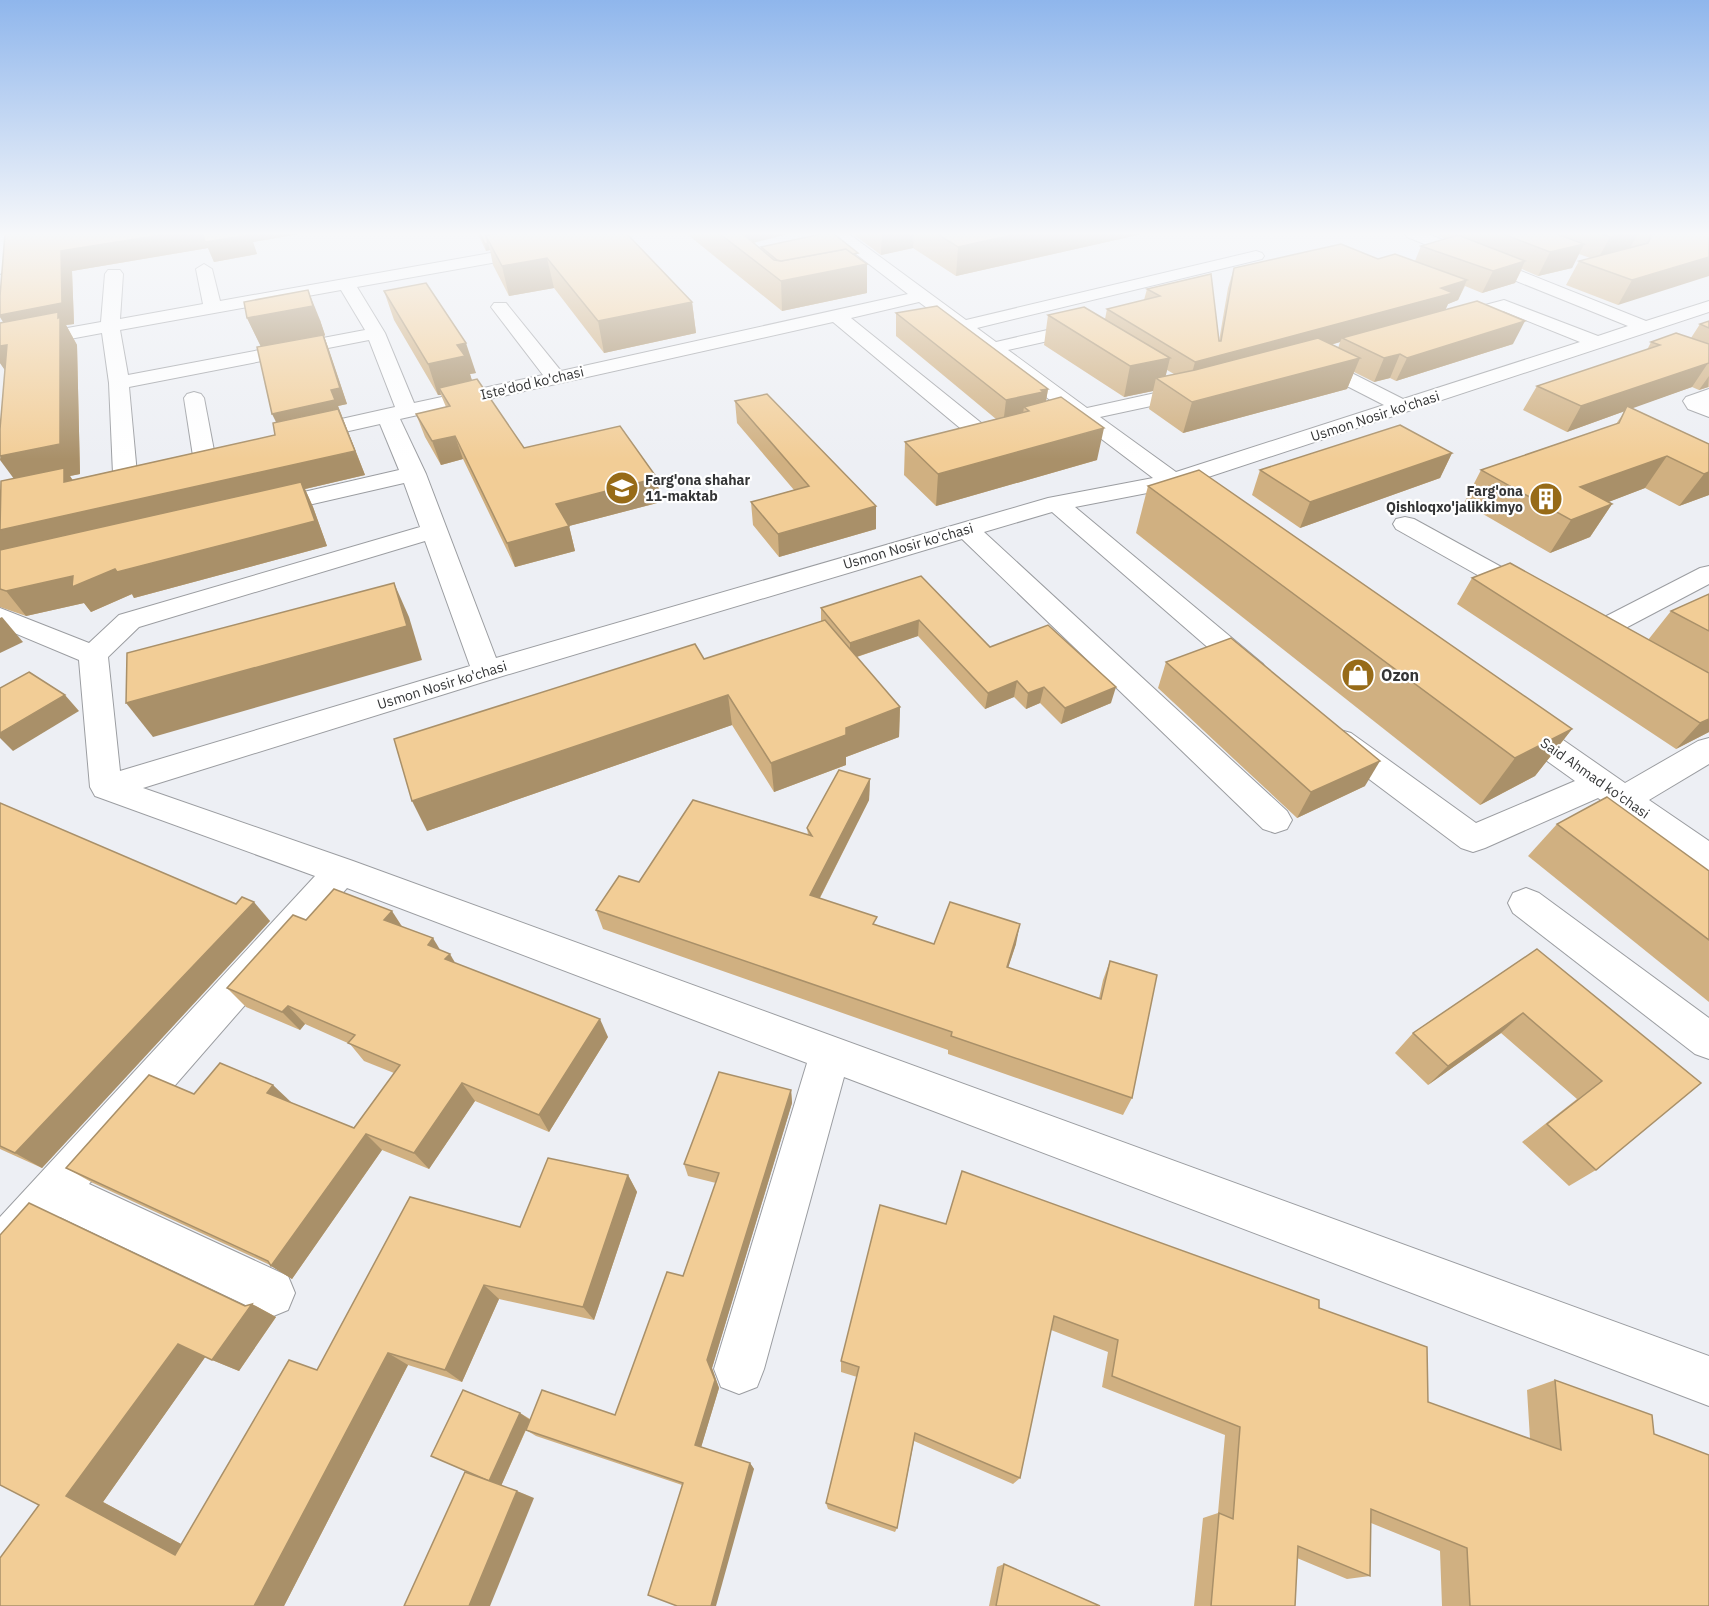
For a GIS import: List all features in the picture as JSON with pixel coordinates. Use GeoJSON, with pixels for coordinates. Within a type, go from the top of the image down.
{"type":"FeatureCollection","features":[{"type":"Feature","properties":{"kind":"street"},"geometry":{"type":"LineString","coordinates":[[112,309],[111,327],[119,383],[125,474]]}},
{"type":"Feature","properties":{"kind":"street"},"geometry":{"type":"LineString","coordinates":[[0,346],[198,309]]}},
{"type":"Feature","properties":{"kind":"street"},"geometry":{"type":"LineString","coordinates":[[362,309],[376,333],[414,474],[486,671]]}},
{"type":"Feature","properties":{"kind":"street"},"geometry":{"type":"LineString","coordinates":[[502,309],[556,378]]}},
{"type":"Feature","properties":{"kind":"street","name":"Iste'dod ko'chasi"},"geometry":{"type":"LineString","coordinates":[[343,435],[285,443],[397,413],[863,309]]}},
{"type":"Feature","properties":{"kind":"street"},"geometry":{"type":"LineString","coordinates":[[940,309],[1202,502]]}},
{"type":"Feature","properties":{"kind":"street"},"geometry":{"type":"LineString","coordinates":[[963,326],[1034,309]]}},
{"type":"Feature","properties":{"kind":"street"},"geometry":{"type":"LineString","coordinates":[[1436,324],[1490,309]]}},
{"type":"Feature","properties":{"kind":"street"},"geometry":{"type":"LineString","coordinates":[[1514,309],[1597,342]]}},
{"type":"Feature","properties":{"kind":"street"},"geometry":{"type":"LineString","coordinates":[[1590,309],[1641,335]]}},
{"type":"Feature","properties":{"kind":"street","name":"Usmon Nosir ko'chasi"},"geometry":{"type":"LineString","coordinates":[[106,788],[486,671],[1056,503],[1173,481],[1403,408],[1597,342],[1641,335],[1702,309]]}},
{"type":"Feature","properties":{"kind":"street"},"geometry":{"type":"LineString","coordinates":[[836,315],[986,438],[1028,428]]}},
{"type":"Feature","properties":{"kind":"street"},"geometry":{"type":"LineString","coordinates":[[993,348],[1082,328],[1101,340]]}},
{"type":"Feature","properties":{"kind":"street"},"geometry":{"type":"LineString","coordinates":[[119,383],[376,333]]}},
{"type":"Feature","properties":{"kind":"street"},"geometry":{"type":"LineString","coordinates":[[1288,366],[1334,353]]}},
{"type":"Feature","properties":{"kind":"street"},"geometry":{"type":"LineString","coordinates":[[1311,360],[1403,408]]}},
{"type":"Feature","properties":{"kind":"street"},"geometry":{"type":"LineString","coordinates":[[1158,375],[1186,393]]}},
{"type":"Feature","properties":{"kind":"street"},"geometry":{"type":"LineString","coordinates":[[1050,422],[1209,387]]}},
{"type":"Feature","properties":{"kind":"street"},"geometry":{"type":"LineString","coordinates":[[1709,394],[1693,401],[1695,405],[1709,411]]}},
{"type":"Feature","properties":{"kind":"street"},"geometry":{"type":"LineString","coordinates":[[194,398],[204,456]]}},
{"type":"Feature","properties":{"kind":"street"},"geometry":{"type":"LineString","coordinates":[[204,456],[228,456],[182,466],[204,456]]}},
{"type":"Feature","properties":{"kind":"street"},"geometry":{"type":"LineString","coordinates":[[148,473],[102,484],[125,474],[148,473]]}},
{"type":"Feature","properties":{"kind":"street"},"geometry":{"type":"LineString","coordinates":[[242,514],[414,474]]}},
{"type":"Feature","properties":{"kind":"street"},"geometry":{"type":"LineString","coordinates":[[1056,503],[1278,691]]}},
{"type":"Feature","properties":{"kind":"street"},"geometry":{"type":"LineString","coordinates":[[1405,524],[1546,603]]}},
{"type":"Feature","properties":{"kind":"street"},"geometry":{"type":"LineString","coordinates":[[966,529],[1275,820]]}},
{"type":"Feature","properties":{"kind":"street"},"geometry":{"type":"LineString","coordinates":[[93,655],[129,621],[433,531]]}},
{"type":"Feature","properties":{"kind":"street"},"geometry":{"type":"LineString","coordinates":[[1638,655],[1587,626],[1709,574]]}},
{"type":"Feature","properties":{"kind":"street"},"geometry":{"type":"LineString","coordinates":[[0,617],[93,655]]}},
{"type":"Feature","properties":{"kind":"street"},"geometry":{"type":"LineString","coordinates":[[93,655],[106,788],[341,871],[1709,1381]]}},
{"type":"Feature","properties":{"kind":"street","name":"Said Ahmad ko'chasi"},"geometry":{"type":"LineString","coordinates":[[1504,715],[1709,859]]}},
{"type":"Feature","properties":{"kind":"street"},"geometry":{"type":"LineString","coordinates":[[1322,729],[1473,839],[1613,791],[1709,749]]}},
{"type":"Feature","properties":{"kind":"street"},"geometry":{"type":"LineString","coordinates":[[0,1251],[341,871]]}},
{"type":"Feature","properties":{"kind":"street"},"geometry":{"type":"LineString","coordinates":[[1526,903],[1709,1041]]}},
{"type":"Feature","properties":{"kind":"street"},"geometry":{"type":"LineString","coordinates":[[739,1369],[830,1053]]}},
{"type":"Feature","properties":{"kind":"street"},"geometry":{"type":"LineString","coordinates":[[53,1190],[272,1293]]}},
{"type":"Feature","properties":{"kind":"building"},"geometry":{"type":"Polygon","coordinates":[[[0,309],[31,309],[0,315],[0,309]]]}},
{"type":"Feature","properties":{"kind":"building"},"geometry":{"type":"Polygon","coordinates":[[[245,309],[297,309],[247,318],[245,309]]]}},
{"type":"Feature","properties":{"kind":"building"},"geometry":{"type":"Polygon","coordinates":[[[395,309],[443,309],[466,343],[457,345],[465,356],[428,364],[395,309]]]}},
{"type":"Feature","properties":{"kind":"building"},"geometry":{"type":"Polygon","coordinates":[[[588,309],[658,309],[598,321],[588,309]]]}},
{"type":"Feature","properties":{"kind":"building"},"geometry":{"type":"Polygon","coordinates":[[[920,309],[941,309],[1048,389],[1006,400],[896,313],[920,309]]]}},
{"type":"Feature","properties":{"kind":"building"},"geometry":{"type":"Polygon","coordinates":[[[1075,309],[1087,309],[1170,358],[1130,366],[1048,315],[1075,309]]]}},
{"type":"Feature","properties":{"kind":"building"},"geometry":{"type":"Polygon","coordinates":[[[1107,309],[1215,309],[1219,341],[1221,341],[1227,309],[1393,309],[1195,362],[1107,309]]]}},
{"type":"Feature","properties":{"kind":"building"},"geometry":{"type":"Polygon","coordinates":[[[1448,309],[1496,309],[1525,321],[1407,358],[1400,354],[1384,358],[1342,338],[1448,309]]]}},
{"type":"Feature","properties":{"kind":"building"},"geometry":{"type":"Polygon","coordinates":[[[58,312],[58,318],[60,317],[60,444],[0,456],[7,345],[0,346],[0,323],[58,312]]]}},
{"type":"Feature","properties":{"kind":"building"},"geometry":{"type":"Polygon","coordinates":[[[1709,321],[1709,328],[1700,324],[1709,321]]]}},
{"type":"Feature","properties":{"kind":"building"},"geometry":{"type":"Polygon","coordinates":[[[1676,333],[1709,344],[1709,363],[1581,406],[1537,386],[1660,345],[1651,342],[1676,333]]]}},
{"type":"Feature","properties":{"kind":"building"},"geometry":{"type":"Polygon","coordinates":[[[323,335],[340,388],[331,390],[335,400],[272,414],[257,347],[323,335]]]}},
{"type":"Feature","properties":{"kind":"building"},"geometry":{"type":"Polygon","coordinates":[[[1318,338],[1360,358],[1192,402],[1156,378],[1195,370],[1318,338]]]}},
{"type":"Feature","properties":{"kind":"building"},"geometry":{"type":"Polygon","coordinates":[[[477,379],[524,448],[620,426],[657,478],[556,504],[569,526],[507,543],[455,436],[432,441],[416,414],[450,406],[439,388],[477,379]]]}},
{"type":"Feature","properties":{"kind":"building"},"geometry":{"type":"Polygon","coordinates":[[[767,394],[876,506],[778,534],[751,502],[809,486],[735,401],[767,394]]]}},
{"type":"Feature","properties":{"kind":"building"},"geometry":{"type":"Polygon","coordinates":[[[1061,397],[1104,428],[938,474],[905,442],[1029,411],[1024,407],[1061,397]]]}},
{"type":"Feature","properties":{"kind":"building"},"geometry":{"type":"Polygon","coordinates":[[[1627,406],[1709,444],[1709,472],[1704,474],[1667,456],[1580,487],[1612,504],[1571,520],[1481,470],[1619,423],[1627,406]]]}},
{"type":"Feature","properties":{"kind":"building"},"geometry":{"type":"Polygon","coordinates":[[[338,409],[355,451],[0,530],[1,481],[64,468],[64,482],[275,435],[273,423],[338,409]]]}},
{"type":"Feature","properties":{"kind":"building"},"geometry":{"type":"Polygon","coordinates":[[[1400,425],[1452,453],[1310,502],[1260,470],[1400,425]]]}},
{"type":"Feature","properties":{"kind":"building"},"geometry":{"type":"Polygon","coordinates":[[[1199,470],[1572,729],[1515,758],[1148,486],[1199,470]]]}},
{"type":"Feature","properties":{"kind":"building"},"geometry":{"type":"Polygon","coordinates":[[[301,482],[315,521],[117,572],[115,569],[72,587],[73,576],[6,591],[0,589],[0,550],[301,482]]]}},
{"type":"Feature","properties":{"kind":"building"},"geometry":{"type":"Polygon","coordinates":[[[1510,563],[1709,673],[1709,719],[1700,723],[1472,578],[1510,563]]]}},
{"type":"Feature","properties":{"kind":"building"},"geometry":{"type":"Polygon","coordinates":[[[921,576],[990,647],[1048,625],[1116,687],[1065,708],[1044,687],[1028,693],[1017,681],[988,693],[919,620],[850,643],[821,608],[921,576]]]}},
{"type":"Feature","properties":{"kind":"building"},"geometry":{"type":"Polygon","coordinates":[[[394,583],[407,626],[126,703],[127,653],[394,583]]]}},
{"type":"Feature","properties":{"kind":"building"},"geometry":{"type":"Polygon","coordinates":[[[1709,594],[1709,631],[1671,611],[1709,594]]]}},
{"type":"Feature","properties":{"kind":"building"},"geometry":{"type":"Polygon","coordinates":[[[825,620],[900,707],[846,728],[846,735],[771,763],[728,695],[412,801],[394,739],[695,644],[704,659],[825,620]]]}},
{"type":"Feature","properties":{"kind":"building"},"geometry":{"type":"Polygon","coordinates":[[[1231,638],[1380,761],[1311,792],[1166,662],[1231,638]]]}},
{"type":"Feature","properties":{"kind":"building"},"geometry":{"type":"Polygon","coordinates":[[[29,672],[65,695],[0,733],[0,688],[29,672]]]}},
{"type":"Feature","properties":{"kind":"building"},"geometry":{"type":"Polygon","coordinates":[[[839,770],[870,779],[810,895],[877,917],[873,924],[934,944],[950,902],[1020,924],[1007,967],[1101,999],[1110,961],[1157,975],[1132,1098],[951,1036],[952,1032],[596,910],[619,876],[639,882],[693,800],[812,836],[807,828],[839,770]]]}},
{"type":"Feature","properties":{"kind":"building"},"geometry":{"type":"Polygon","coordinates":[[[1607,797],[1709,871],[1709,940],[1557,824],[1607,797]]]}},
{"type":"Feature","properties":{"kind":"building"},"geometry":{"type":"Polygon","coordinates":[[[0,803],[236,904],[242,897],[254,902],[15,1153],[0,1146],[0,803]]]}},
{"type":"Feature","properties":{"kind":"building"},"geometry":{"type":"Polygon","coordinates":[[[334,889],[392,911],[384,920],[433,938],[428,945],[450,954],[445,959],[600,1019],[539,1115],[462,1083],[414,1153],[366,1134],[271,1266],[268,1261],[66,1168],[149,1075],[194,1094],[220,1063],[273,1085],[267,1093],[354,1128],[400,1065],[348,1043],[355,1035],[288,1006],[282,1012],[227,988],[293,915],[306,920],[334,889]]]}},
{"type":"Feature","properties":{"kind":"building"},"geometry":{"type":"Polygon","coordinates":[[[1537,949],[1701,1083],[1596,1170],[1547,1124],[1602,1081],[1523,1013],[1448,1066],[1413,1033],[1537,949]]]}},
{"type":"Feature","properties":{"kind":"building"},"geometry":{"type":"Polygon","coordinates":[[[719,1072],[791,1090],[707,1360],[715,1380],[695,1445],[750,1463],[711,1606],[677,1606],[648,1595],[683,1483],[526,1430],[542,1390],[615,1415],[667,1272],[683,1276],[719,1173],[684,1164],[719,1072]]]}},
{"type":"Feature","properties":{"kind":"building"},"geometry":{"type":"Polygon","coordinates":[[[548,1158],[628,1175],[583,1307],[484,1285],[445,1370],[388,1353],[254,1606],[0,1606],[0,1558],[39,1505],[0,1485],[0,1235],[29,1203],[245,1306],[252,1304],[212,1360],[178,1344],[66,1496],[175,1555],[289,1360],[317,1370],[410,1197],[520,1227],[548,1158]]]}},
{"type":"Feature","properties":{"kind":"building"},"geometry":{"type":"Polygon","coordinates":[[[962,1171],[1319,1300],[1319,1308],[1427,1347],[1428,1402],[1561,1450],[1555,1380],[1652,1415],[1654,1434],[1709,1455],[1709,1606],[1470,1606],[1467,1548],[1371,1509],[1370,1576],[1298,1546],[1295,1606],[1211,1606],[1219,1513],[1233,1519],[1240,1427],[1112,1376],[1118,1340],[1054,1316],[1020,1478],[915,1433],[897,1528],[826,1503],[859,1367],[841,1361],[880,1205],[946,1224],[962,1171]]]}},
{"type":"Feature","properties":{"kind":"building"},"geometry":{"type":"Polygon","coordinates":[[[463,1390],[520,1413],[489,1481],[431,1456],[463,1390]]]}},
{"type":"Feature","properties":{"kind":"building"},"geometry":{"type":"Polygon","coordinates":[[[465,1472],[517,1491],[469,1606],[404,1606],[465,1472]]]}},
{"type":"Feature","properties":{"kind":"building"},"geometry":{"type":"Polygon","coordinates":[[[1004,1564],[1100,1606],[996,1606],[1004,1564]]]}},
{"type":"Feature","properties":{"kind":"place","name":"Farg'ona shahar 11-maktab"},"geometry":{"type":"Point","coordinates":[622,488]}},
{"type":"Feature","properties":{"kind":"place","name":"Farg'ona Qishloqxo'jalikkimyo"},"geometry":{"type":"Point","coordinates":[1546,499]}},
{"type":"Feature","properties":{"kind":"place","name":"Ozon"},"geometry":{"type":"Point","coordinates":[1358,675]}}]}
